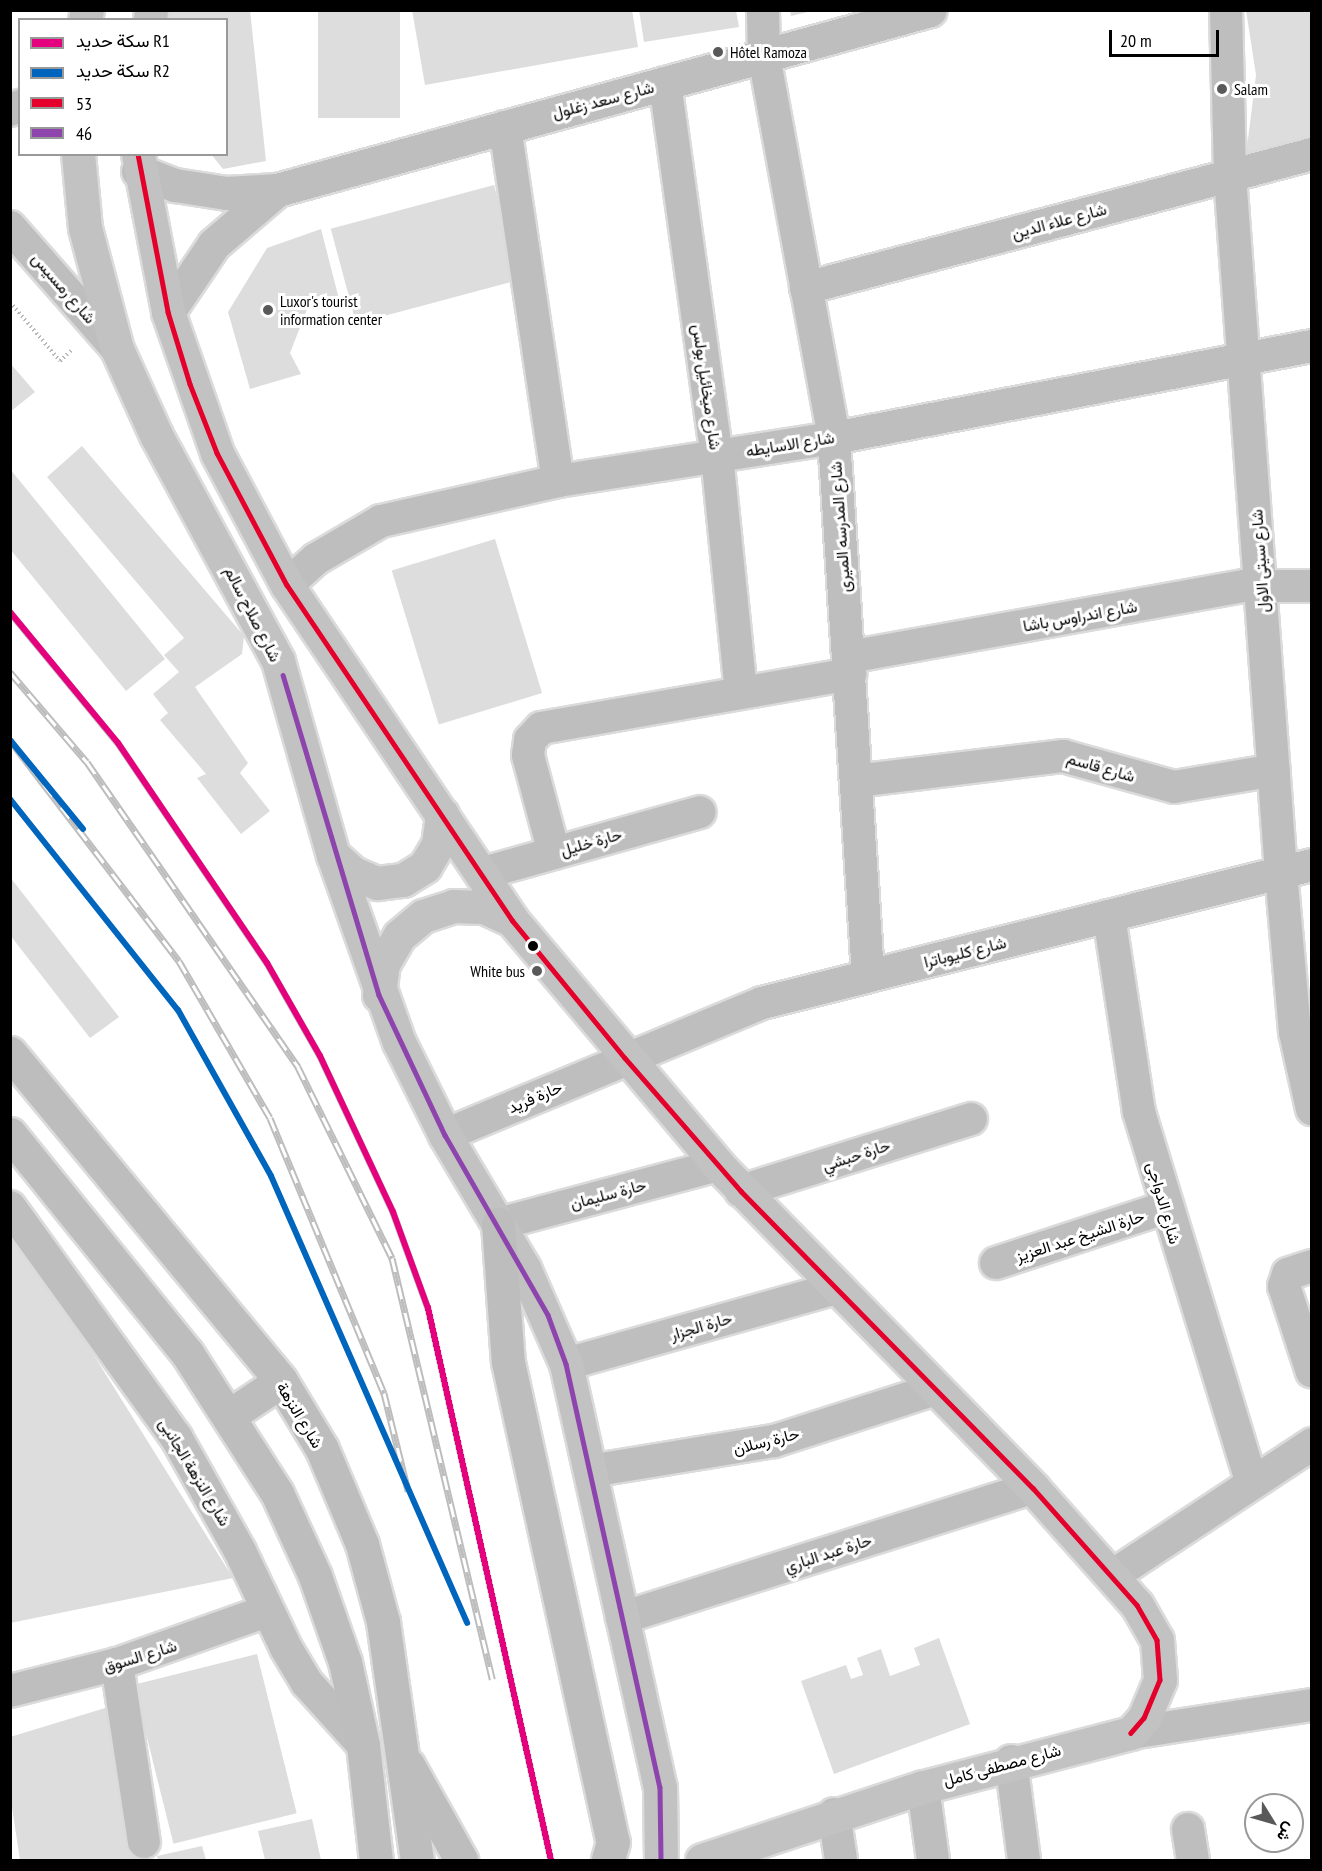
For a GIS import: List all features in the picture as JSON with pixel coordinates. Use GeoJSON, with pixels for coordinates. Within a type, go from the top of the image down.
{"type":"FeatureCollection","features":[{"type":"Feature","properties":{"kind":"main road","name":"شارع صلاح سالم"},"geometry":{"type":"LineString","coordinates":[[78,156],[86,228],[107,338],[156,435],[278,661],[333,855],[379,995],[445,1135],[548,1315],[566,1364],[660,1787],[661,1860]]}},
{"type":"Feature","properties":{"kind":"main road"},"geometry":{"type":"LineString","coordinates":[[138,163],[168,312],[217,453],[287,585],[513,920],[625,1059],[741,1191],[1033,1488],[1112,1576],[1149,1622],[1161,1660],[1154,1700],[1131,1733]]}},
{"type":"Feature","properties":{"kind":"main road"},"geometry":{"type":"LineString","coordinates":[[333,855],[353,873],[377,883],[403,880],[425,866],[438,844],[442,814]]}},
{"type":"Feature","properties":{"kind":"main road"},"geometry":{"type":"LineString","coordinates":[[379,995],[383,964],[399,936],[423,916],[453,906],[474,907],[513,920]]}},
{"type":"Feature","properties":{"kind":"main road","name":"شارع النزهة"},"geometry":{"type":"LineString","coordinates":[[10,1053],[281,1381],[322,1449],[362,1544],[383,1622],[398,1746],[417,1860]]}},
{"type":"Feature","properties":{"kind":"main road"},"geometry":{"type":"LineString","coordinates":[[10,1134],[187,1353],[230,1415],[277,1493],[315,1576],[345,1662],[363,1745],[376,1860]]}},
{"type":"Feature","properties":{"kind":"main road"},"geometry":{"type":"LineString","coordinates":[[498,1224],[508,1362],[613,1842],[609,1860]]}},
{"type":"Feature","properties":{"kind":"main road"},"geometry":{"type":"LineString","coordinates":[[230,1415],[281,1381]]}},
{"type":"Feature","properties":{"kind":"main road","name":"شارع مصطفى كامل"},"geometry":{"type":"LineString","coordinates":[[702,1860],[740,1852],[834,1815],[923,1787],[1011,1761],[1131,1733]]}},
{"type":"Feature","properties":{"kind":"main road"},"geometry":{"type":"LineString","coordinates":[[398,1746],[462,1860]]}},
{"type":"Feature","properties":{"kind":"street","name":"شارع المدرسه الميرى"},"geometry":{"type":"LineString","coordinates":[[763,10],[765,56],[834,438],[868,976]]}},
{"type":"Feature","properties":{"kind":"street","name":"شارع سعد زغلول"},"geometry":{"type":"LineString","coordinates":[[138,163],[175,185],[226,193],[277,190],[930,10]]}},
{"type":"Feature","properties":{"kind":"street","name":"شارع سيتى الاول"},"geometry":{"type":"LineString","coordinates":[[1226,10],[1230,176],[1263,587],[1281,872],[1294,1032],[1311,1109]]}},
{"type":"Feature","properties":{"kind":"street","name":"شارع ميخائيل بولس"},"geometry":{"type":"LineString","coordinates":[[665,83],[717,456],[741,692]]}},
{"type":"Feature","properties":{"kind":"street"},"geometry":{"type":"LineString","coordinates":[[505,127],[558,481]]}},
{"type":"Feature","properties":{"kind":"street","name":"شارع علاء الدين"},"geometry":{"type":"LineString","coordinates":[[806,288],[1311,154]]}},
{"type":"Feature","properties":{"kind":"street","name":"شارع سعد زغلول"},"geometry":{"type":"LineString","coordinates":[[168,312],[214,244],[277,190]]}},
{"type":"Feature","properties":{"kind":"street","name":"شارع رمسيس"},"geometry":{"type":"LineString","coordinates":[[10,227],[107,338]]}},
{"type":"Feature","properties":{"kind":"street","name":"شارع الاسايطه"},"geometry":{"type":"LineString","coordinates":[[287,585],[316,559],[381,521],[558,481],[834,438],[1311,346]]}},
{"type":"Feature","properties":{"kind":"street","name":"شارع اندراوس باشا"},"geometry":{"type":"LineString","coordinates":[[554,853],[528,754],[530,740],[541,728],[741,692],[849,666],[1263,587],[1311,586]]}},
{"type":"Feature","properties":{"kind":"street","name":"شارع قاسم"},"geometry":{"type":"LineString","coordinates":[[856,780],[1063,756],[1174,787],[1274,770]]}},
{"type":"Feature","properties":{"kind":"street","name":"حارة خليل"},"geometry":{"type":"LineString","coordinates":[[483,873],[700,812]]}},
{"type":"Feature","properties":{"kind":"street","name":"شارع كليوباترا"},"geometry":{"type":"LineString","coordinates":[[625,1059],[714,1019],[868,976],[1311,865]]}},
{"type":"Feature","properties":{"kind":"street","name":"شارع الدواجى"},"geometry":{"type":"LineString","coordinates":[[1109,916],[1126,1047],[1164,1208],[1252,1483]]}},
{"type":"Feature","properties":{"kind":"street","name":"حارة فريد"},"geometry":{"type":"LineString","coordinates":[[445,1135],[625,1059]]}},
{"type":"Feature","properties":{"kind":"street","name":"حارة حبشي"},"geometry":{"type":"LineString","coordinates":[[741,1191],[971,1119]]}},
{"type":"Feature","properties":{"kind":"street","name":"حارة سليمان"},"geometry":{"type":"LineString","coordinates":[[498,1224],[718,1165]]}},
{"type":"Feature","properties":{"kind":"street","name":"شارع النزهة الجانبى"},"geometry":{"type":"LineString","coordinates":[[10,1207],[176,1437],[307,1683],[363,1745]]}},
{"type":"Feature","properties":{"kind":"street","name":"حارة الشيخ عبد العزيز"},"geometry":{"type":"LineString","coordinates":[[996,1263],[1164,1208]]}},
{"type":"Feature","properties":{"kind":"street"},"geometry":{"type":"LineString","coordinates":[[1311,1266],[1288,1274],[1284,1286],[1311,1372]]}},
{"type":"Feature","properties":{"kind":"street","name":"حارة الجزار"},"geometry":{"type":"LineString","coordinates":[[566,1364],[837,1288]]}},
{"type":"Feature","properties":{"kind":"street","name":"حارة رسلان"},"geometry":{"type":"LineString","coordinates":[[590,1471],[774,1441],[936,1389]]}},
{"type":"Feature","properties":{"kind":"street"},"geometry":{"type":"LineString","coordinates":[[1112,1576],[1311,1444]]}},
{"type":"Feature","properties":{"kind":"street","name":"حارة عبد الباري"},"geometry":{"type":"LineString","coordinates":[[622,1618],[1033,1488]]}},
{"type":"Feature","properties":{"kind":"street","name":"شارع السوق"},"geometry":{"type":"LineString","coordinates":[[10,1691],[117,1664],[267,1611]]}},
{"type":"Feature","properties":{"kind":"street"},"geometry":{"type":"LineString","coordinates":[[117,1664],[144,1842]]}},
{"type":"Feature","properties":{"kind":"street","name":"شارع مصطفى كامل"},"geometry":{"type":"LineString","coordinates":[[1131,1733],[1311,1705]]}},
{"type":"Feature","properties":{"kind":"street"},"geometry":{"type":"LineString","coordinates":[[1011,1761],[1024,1860]]}},
{"type":"Feature","properties":{"kind":"street"},"geometry":{"type":"LineString","coordinates":[[923,1787],[933,1860]]}},
{"type":"Feature","properties":{"kind":"street"},"geometry":{"type":"LineString","coordinates":[[834,1815],[841,1860]]}},
{"type":"Feature","properties":{"kind":"street"},"geometry":{"type":"LineString","coordinates":[[1188,1829],[1193,1860]]}},
{"type":"Feature","properties":{"kind":"path"},"geometry":{"type":"LineString","coordinates":[[10,302],[60,361],[107,338]]}},
{"type":"Feature","properties":{"kind":"building"},"geometry":{"type":"Polygon","coordinates":[[[169,10],[250,10],[266,161],[223,169],[213,156],[228,156],[228,18],[168,18],[169,10]]]}},
{"type":"Feature","properties":{"kind":"building"},"geometry":{"type":"Polygon","coordinates":[[[318,10],[400,10],[400,118],[318,118],[318,10]]]}},
{"type":"Feature","properties":{"kind":"building"},"geometry":{"type":"Polygon","coordinates":[[[412,10],[632,10],[638,47],[425,85],[412,10]]]}},
{"type":"Feature","properties":{"kind":"building"},"geometry":{"type":"Polygon","coordinates":[[[639,10],[736,10],[739,27],[644,42],[639,10]]]}},
{"type":"Feature","properties":{"kind":"building"},"geometry":{"type":"Polygon","coordinates":[[[790,10],[812,10],[812,11],[791,16],[790,10]]]}},
{"type":"Feature","properties":{"kind":"building"},"geometry":{"type":"Polygon","coordinates":[[[1246,10],[1312,10],[1312,144],[1245,163],[1256,75],[1246,10]]]}},
{"type":"Feature","properties":{"kind":"building"},"geometry":{"type":"Polygon","coordinates":[[[494,185],[519,280],[356,323],[331,229],[494,185]]]}},
{"type":"Feature","properties":{"kind":"building","name":"Luxor's tourist information center"},"geometry":{"type":"Polygon","coordinates":[[[321,229],[339,299],[308,307],[290,353],[301,374],[250,389],[228,312],[267,248],[321,229]]]}},
{"type":"Feature","properties":{"kind":"building"},"geometry":{"type":"Polygon","coordinates":[[[10,363],[35,392],[10,412],[10,363]]]}},
{"type":"Feature","properties":{"kind":"building"},"geometry":{"type":"Polygon","coordinates":[[[82,446],[244,636],[242,654],[195,687],[248,763],[240,773],[270,811],[241,834],[197,778],[206,774],[160,720],[168,713],[153,694],[179,672],[164,655],[184,638],[47,477],[82,446]]]}},
{"type":"Feature","properties":{"kind":"building"},"geometry":{"type":"Polygon","coordinates":[[[10,469],[165,659],[126,691],[10,549],[10,469]]]}},
{"type":"Feature","properties":{"kind":"building"},"geometry":{"type":"Polygon","coordinates":[[[495,539],[542,693],[439,725],[392,571],[495,539]]]}},
{"type":"Feature","properties":{"kind":"building"},"geometry":{"type":"Polygon","coordinates":[[[10,877],[119,1017],[90,1038],[10,935],[10,877]]]}},
{"type":"Feature","properties":{"kind":"building"},"geometry":{"type":"Polygon","coordinates":[[[10,1221],[233,1578],[10,1623],[10,1221]]]}},
{"type":"Feature","properties":{"kind":"building"},"geometry":{"type":"Polygon","coordinates":[[[939,1638],[970,1724],[834,1774],[801,1681],[846,1665],[851,1679],[863,1675],[857,1658],[881,1649],[890,1676],[920,1665],[914,1648],[939,1638]]]}},
{"type":"Feature","properties":{"kind":"building"},"geometry":{"type":"Polygon","coordinates":[[[257,1654],[297,1813],[173,1844],[134,1685],[257,1654]]]}},
{"type":"Feature","properties":{"kind":"building"},"geometry":{"type":"Polygon","coordinates":[[[115,1705],[140,1860],[20,1860],[10,1794],[10,1737],[115,1705]]]}},
{"type":"Feature","properties":{"kind":"building"},"geometry":{"type":"Polygon","coordinates":[[[312,1819],[321,1860],[265,1860],[258,1831],[312,1819]]]}},
{"type":"Feature","properties":{"kind":"building"},"geometry":{"type":"Polygon","coordinates":[[[202,1846],[206,1860],[158,1860],[157,1856],[202,1846]]]}},
{"type":"Feature","properties":{"kind":"railway"},"geometry":{"type":"LineString","coordinates":[[10,612],[118,743],[267,963],[320,1056],[393,1212],[428,1308],[551,1860]]}},
{"type":"Feature","properties":{"kind":"railway"},"geometry":{"type":"LineString","coordinates":[[10,672],[87,762],[298,1067],[392,1258],[492,1679]]}},
{"type":"Feature","properties":{"kind":"railway"},"geometry":{"type":"LineString","coordinates":[[10,740],[179,961],[270,1118],[384,1393],[408,1491]]}},
{"type":"Feature","properties":{"kind":"rail line","name":"R1"},"geometry":{"type":"LineString","coordinates":[[10,612],[118,743],[267,963],[320,1056],[393,1212],[428,1308],[551,1860]]}},
{"type":"Feature","properties":{"kind":"rail line","name":"R2"},"geometry":{"type":"LineString","coordinates":[[10,740],[83,829]]}},
{"type":"Feature","properties":{"kind":"rail line","name":"R2"},"geometry":{"type":"LineString","coordinates":[[10,799],[178,1010],[271,1176],[467,1623]]}},
{"type":"Feature","properties":{"kind":"transit line","name":"53"},"geometry":{"type":"LineString","coordinates":[[138,156],[168,312],[190,384],[217,453],[287,585],[512,920],[625,1058],[741,1191],[1033,1488],[1137,1605],[1157,1640],[1160,1680],[1144,1718],[1131,1733]]}},
{"type":"Feature","properties":{"kind":"transit line","name":"46"},"geometry":{"type":"LineString","coordinates":[[283,675],[379,995],[445,1135],[548,1315],[566,1364],[660,1787],[661,1860]]}},
{"type":"Feature","properties":{"kind":"place","name":"Hôtel Ramoza"},"geometry":{"type":"Point","coordinates":[718,52]}},
{"type":"Feature","properties":{"kind":"place","name":"Salam"},"geometry":{"type":"Point","coordinates":[1222,89]}},
{"type":"Feature","properties":{"kind":"place","name":"Luxor's tourist information center"},"geometry":{"type":"Point","coordinates":[268,310]}},
{"type":"Feature","properties":{"kind":"place","name":"White bus"},"geometry":{"type":"Point","coordinates":[537,971]}}]}
